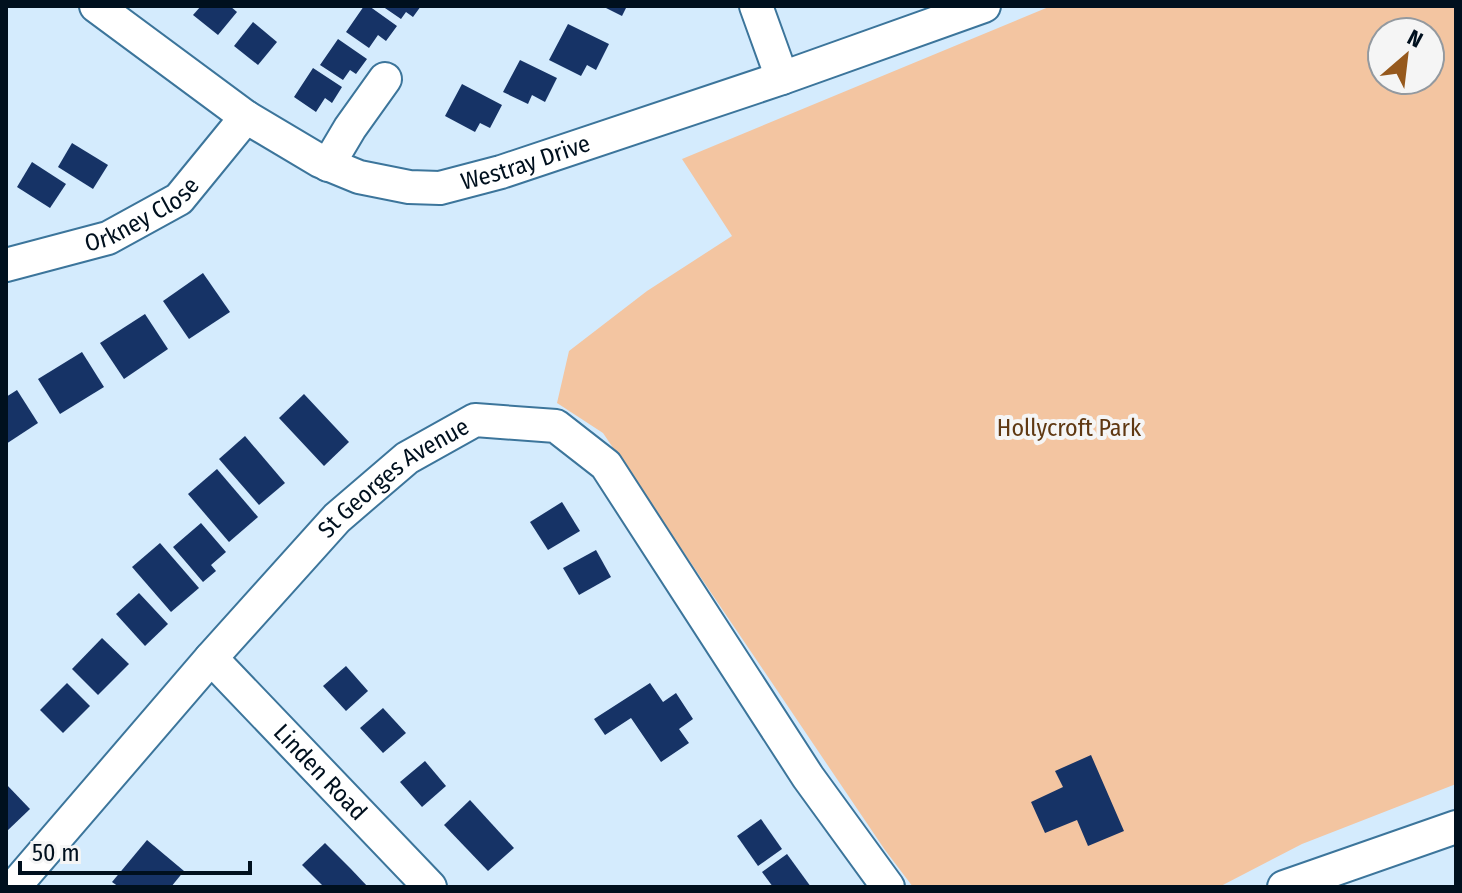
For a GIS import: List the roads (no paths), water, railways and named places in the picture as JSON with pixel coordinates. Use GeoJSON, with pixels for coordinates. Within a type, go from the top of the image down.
{"type":"FeatureCollection","features":[{"type":"Feature","properties":{"kind":"street","name":"Westray Drive"},"geometry":{"type":"LineString","coordinates":[[96,6],[246,117],[328,165],[359,177],[409,187],[440,188],[501,172],[782,78],[984,6]]}},
{"type":"Feature","properties":{"kind":"street"},"geometry":{"type":"LineString","coordinates":[[756,6],[782,78]]}},
{"type":"Feature","properties":{"kind":"street"},"geometry":{"type":"LineString","coordinates":[[328,165],[385,79]]}},
{"type":"Feature","properties":{"kind":"street","name":"Orkney Close"},"geometry":{"type":"LineString","coordinates":[[6,265],[108,238],[179,199],[246,117]]}},
{"type":"Feature","properties":{"kind":"street","name":"St Georges Avenue"},"geometry":{"type":"LineString","coordinates":[[14,887],[211,658],[337,518],[407,458],[475,420],[556,426],[606,465],[808,777],[888,887]]}},
{"type":"Feature","properties":{"kind":"street","name":"Linden Road"},"geometry":{"type":"LineString","coordinates":[[211,658],[430,887]]}},
{"type":"Feature","properties":{"kind":"street"},"geometry":{"type":"LineString","coordinates":[[1284,887],[1456,827]]}},
{"type":"Feature","properties":{"kind":"park label","name":"Hollycroft Park"},"geometry":{"type":"Point","coordinates":[1069,428]}}]}
